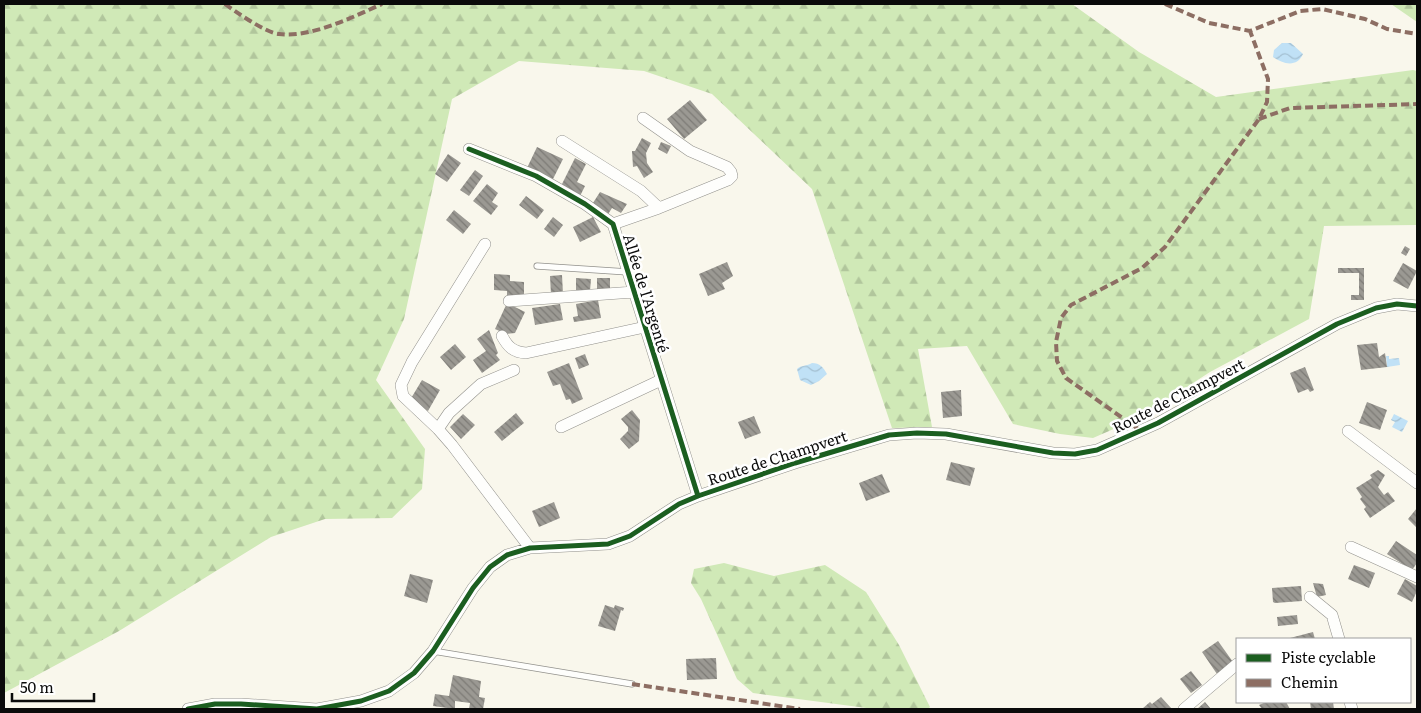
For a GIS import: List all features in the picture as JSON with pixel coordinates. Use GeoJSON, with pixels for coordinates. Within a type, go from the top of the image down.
{"type":"FeatureCollection","features":[{"type":"Feature","properties":{"kind":"street"},"geometry":{"type":"LineString","coordinates":[[613,224],[659,208],[728,180],[732,176],[727,168],[690,151],[643,118]]}},
{"type":"Feature","properties":{"kind":"street"},"geometry":{"type":"LineString","coordinates":[[562,141],[641,191],[659,208]]}},
{"type":"Feature","properties":{"kind":"street","name":"Allée de l'Argenté"},"geometry":{"type":"LineString","coordinates":[[469,149],[536,176],[585,204],[613,224],[698,496]]}},
{"type":"Feature","properties":{"kind":"street"},"geometry":{"type":"LineString","coordinates":[[485,244],[412,362],[401,385],[403,396],[438,429],[530,548]]}},
{"type":"Feature","properties":{"kind":"street"},"geometry":{"type":"LineString","coordinates":[[509,302],[634,292]]}},
{"type":"Feature","properties":{"kind":"street","name":"Route de Champvert"},"geometry":{"type":"LineString","coordinates":[[188,709],[215,704],[241,704],[317,709],[361,701],[389,691],[414,673],[433,651],[473,588],[490,567],[507,555],[530,548],[608,544],[630,536],[679,504],[698,496],[786,466],[889,435],[917,433],[946,434],[1052,453],[1075,454],[1097,450],[1158,423],[1337,324],[1376,308],[1396,304],[1417,306]]}},
{"type":"Feature","properties":{"kind":"street"},"geometry":{"type":"LineString","coordinates":[[502,336],[508,346],[516,352],[526,353],[645,328]]}},
{"type":"Feature","properties":{"kind":"street"},"geometry":{"type":"LineString","coordinates":[[438,429],[449,413],[481,384],[514,370]]}},
{"type":"Feature","properties":{"kind":"street"},"geometry":{"type":"LineString","coordinates":[[561,426],[661,380]]}},
{"type":"Feature","properties":{"kind":"street"},"geometry":{"type":"LineString","coordinates":[[1348,431],[1417,483]]}},
{"type":"Feature","properties":{"kind":"street"},"geometry":{"type":"LineString","coordinates":[[1351,547],[1417,577]]}},
{"type":"Feature","properties":{"kind":"street"},"geometry":{"type":"LineString","coordinates":[[1310,597],[1332,615],[1339,638]]}},
{"type":"Feature","properties":{"kind":"street"},"geometry":{"type":"LineString","coordinates":[[1184,709],[1236,665]]}},
{"type":"Feature","properties":{"kind":"lane"},"geometry":{"type":"LineString","coordinates":[[537,266],[628,272]]}},
{"type":"Feature","properties":{"kind":"lane"},"geometry":{"type":"LineString","coordinates":[[433,651],[632,684]]}},
{"type":"Feature","properties":{"kind":"green space"},"geometry":{"type":"Polygon","coordinates":[[[4,4],[1072,4],[1139,52],[1216,97],[1413,70],[1417,71],[1417,225],[1324,226],[1309,319],[1210,372],[1139,418],[1093,438],[1060,434],[1013,424],[967,346],[918,349],[932,427],[892,428],[812,189],[712,94],[644,71],[519,61],[452,99],[404,319],[376,380],[425,449],[422,489],[392,518],[325,519],[271,537],[119,631],[4,693],[4,4]]]}},
{"type":"Feature","properties":{"kind":"green space"},"geometry":{"type":"Polygon","coordinates":[[[1391,4],[1417,4],[1417,22],[1391,4]]]}},
{"type":"Feature","properties":{"kind":"green space"},"geometry":{"type":"Polygon","coordinates":[[[724,563],[774,576],[825,565],[866,592],[899,645],[930,707],[928,709],[874,709],[753,693],[737,679],[701,599],[691,583],[694,569],[724,563]]]}},
{"type":"Feature","properties":{"kind":"water"},"geometry":{"type":"Polygon","coordinates":[[[1282,43],[1291,43],[1303,54],[1294,63],[1285,63],[1273,57],[1274,50],[1282,43]]]}},
{"type":"Feature","properties":{"kind":"water"},"geometry":{"type":"Polygon","coordinates":[[[1386,356],[1389,356],[1389,359],[1399,358],[1400,365],[1387,367],[1386,356]]]}},
{"type":"Feature","properties":{"kind":"water"},"geometry":{"type":"Polygon","coordinates":[[[812,363],[821,366],[827,374],[811,385],[800,380],[797,369],[812,363]]]}},
{"type":"Feature","properties":{"kind":"water"},"geometry":{"type":"Polygon","coordinates":[[[1394,414],[1408,421],[1402,432],[1392,427],[1395,422],[1391,420],[1394,414]]]}},
{"type":"Feature","properties":{"kind":"building"},"geometry":{"type":"Polygon","coordinates":[[[690,100],[707,120],[684,139],[667,119],[690,100]]]}},
{"type":"Feature","properties":{"kind":"building"},"geometry":{"type":"Polygon","coordinates":[[[642,138],[651,143],[646,153],[647,163],[653,172],[644,178],[637,166],[633,167],[632,151],[635,151],[642,138]]]}},
{"type":"Feature","properties":{"kind":"building"},"geometry":{"type":"Polygon","coordinates":[[[661,142],[671,146],[667,154],[658,149],[661,142]]]}},
{"type":"Feature","properties":{"kind":"building"},"geometry":{"type":"Polygon","coordinates":[[[537,147],[563,159],[553,179],[527,168],[537,147]]]}},
{"type":"Feature","properties":{"kind":"building"},"geometry":{"type":"Polygon","coordinates":[[[448,154],[461,163],[447,182],[435,174],[448,154]]]}},
{"type":"Feature","properties":{"kind":"building"},"geometry":{"type":"Polygon","coordinates":[[[575,158],[586,164],[577,182],[585,186],[580,196],[561,186],[575,158]]]}},
{"type":"Feature","properties":{"kind":"building"},"geometry":{"type":"Polygon","coordinates":[[[475,170],[483,176],[469,196],[460,190],[475,170]]]}},
{"type":"Feature","properties":{"kind":"building"},"geometry":{"type":"Polygon","coordinates":[[[487,184],[498,193],[492,202],[498,206],[491,215],[473,201],[487,184]]]}},
{"type":"Feature","properties":{"kind":"building"},"geometry":{"type":"Polygon","coordinates":[[[600,192],[627,204],[621,213],[612,208],[607,216],[591,206],[600,192]]]}},
{"type":"Feature","properties":{"kind":"building"},"geometry":{"type":"Polygon","coordinates":[[[526,196],[544,210],[537,219],[519,205],[526,196]]]}},
{"type":"Feature","properties":{"kind":"building"},"geometry":{"type":"Polygon","coordinates":[[[454,210],[471,224],[463,234],[446,220],[454,210]]]}},
{"type":"Feature","properties":{"kind":"building"},"geometry":{"type":"Polygon","coordinates":[[[553,217],[563,225],[554,237],[544,229],[553,217]]]}},
{"type":"Feature","properties":{"kind":"building"},"geometry":{"type":"Polygon","coordinates":[[[593,217],[601,232],[580,242],[573,227],[593,217]]]}},
{"type":"Feature","properties":{"kind":"building"},"geometry":{"type":"Polygon","coordinates":[[[1405,246],[1410,249],[1406,256],[1401,253],[1405,246]]]}},
{"type":"Feature","properties":{"kind":"building"},"geometry":{"type":"Polygon","coordinates":[[[727,262],[733,276],[722,283],[725,289],[708,296],[699,274],[727,262]]]}},
{"type":"Feature","properties":{"kind":"building"},"geometry":{"type":"Polygon","coordinates":[[[1403,263],[1417,271],[1408,289],[1393,281],[1403,263]]]}},
{"type":"Feature","properties":{"kind":"building"},"geometry":{"type":"Polygon","coordinates":[[[1338,268],[1364,268],[1364,300],[1351,300],[1351,295],[1359,295],[1359,273],[1338,273],[1338,268]]]}},
{"type":"Feature","properties":{"kind":"building"},"geometry":{"type":"Polygon","coordinates":[[[494,274],[510,275],[510,281],[524,282],[524,296],[507,296],[507,291],[494,290],[494,274]]]}},
{"type":"Feature","properties":{"kind":"building"},"geometry":{"type":"Polygon","coordinates":[[[562,275],[563,294],[551,295],[550,276],[562,275]]]}},
{"type":"Feature","properties":{"kind":"building"},"geometry":{"type":"Polygon","coordinates":[[[576,278],[591,279],[590,291],[576,290],[576,278]]]}},
{"type":"Feature","properties":{"kind":"building"},"geometry":{"type":"Polygon","coordinates":[[[597,278],[610,278],[610,290],[597,289],[597,278]]]}},
{"type":"Feature","properties":{"kind":"building"},"geometry":{"type":"Polygon","coordinates":[[[598,300],[601,318],[574,322],[573,317],[578,316],[576,304],[598,300]]]}},
{"type":"Feature","properties":{"kind":"building"},"geometry":{"type":"Polygon","coordinates":[[[507,303],[525,312],[515,333],[506,334],[495,329],[507,303]]]}},
{"type":"Feature","properties":{"kind":"building"},"geometry":{"type":"Polygon","coordinates":[[[560,304],[563,320],[535,325],[532,308],[560,304]]]}},
{"type":"Feature","properties":{"kind":"building"},"geometry":{"type":"Polygon","coordinates":[[[489,330],[498,353],[496,355],[500,360],[482,373],[473,360],[486,351],[477,339],[489,330]]]}},
{"type":"Feature","properties":{"kind":"building"},"geometry":{"type":"Polygon","coordinates":[[[1377,343],[1379,357],[1385,353],[1387,367],[1361,370],[1357,345],[1377,343]]]}},
{"type":"Feature","properties":{"kind":"building"},"geometry":{"type":"Polygon","coordinates":[[[455,344],[466,357],[451,370],[440,357],[455,344]]]}},
{"type":"Feature","properties":{"kind":"building"},"geometry":{"type":"Polygon","coordinates":[[[585,354],[589,365],[579,369],[575,358],[585,354]]]}},
{"type":"Feature","properties":{"kind":"building"},"geometry":{"type":"Polygon","coordinates":[[[569,363],[583,399],[572,404],[570,399],[566,400],[560,384],[553,386],[547,372],[569,363]]]}},
{"type":"Feature","properties":{"kind":"building"},"geometry":{"type":"Polygon","coordinates":[[[1305,367],[1314,390],[1310,392],[1308,389],[1298,393],[1290,373],[1305,367]]]}},
{"type":"Feature","properties":{"kind":"building"},"geometry":{"type":"Polygon","coordinates":[[[422,380],[440,390],[428,411],[410,400],[422,380]]]}},
{"type":"Feature","properties":{"kind":"building"},"geometry":{"type":"Polygon","coordinates":[[[961,390],[962,416],[943,418],[941,392],[961,390]]]}},
{"type":"Feature","properties":{"kind":"building"},"geometry":{"type":"Polygon","coordinates":[[[1367,402],[1387,410],[1380,430],[1359,423],[1367,402]]]}},
{"type":"Feature","properties":{"kind":"building"},"geometry":{"type":"Polygon","coordinates":[[[632,410],[640,420],[639,441],[629,449],[620,439],[628,431],[628,427],[621,419],[632,410]]]}},
{"type":"Feature","properties":{"kind":"building"},"geometry":{"type":"Polygon","coordinates":[[[516,413],[524,423],[502,441],[494,432],[516,413]]]}},
{"type":"Feature","properties":{"kind":"building"},"geometry":{"type":"Polygon","coordinates":[[[463,414],[475,425],[461,439],[450,427],[463,414]]]}},
{"type":"Feature","properties":{"kind":"building"},"geometry":{"type":"Polygon","coordinates":[[[754,416],[761,433],[745,439],[738,422],[754,416]]]}},
{"type":"Feature","properties":{"kind":"building"},"geometry":{"type":"Polygon","coordinates":[[[951,462],[975,468],[970,486],[946,480],[951,462]]]}},
{"type":"Feature","properties":{"kind":"building"},"geometry":{"type":"Polygon","coordinates":[[[1378,470],[1385,475],[1378,487],[1384,495],[1388,492],[1395,501],[1370,518],[1364,509],[1366,507],[1360,499],[1362,497],[1356,488],[1372,478],[1370,475],[1378,470]]]}},
{"type":"Feature","properties":{"kind":"building"},"geometry":{"type":"Polygon","coordinates":[[[882,474],[890,492],[866,501],[859,483],[882,474]]]}},
{"type":"Feature","properties":{"kind":"building"},"geometry":{"type":"Polygon","coordinates":[[[554,502],[560,518],[539,527],[532,511],[554,502]]]}},
{"type":"Feature","properties":{"kind":"building"},"geometry":{"type":"Polygon","coordinates":[[[1417,508],[1417,528],[1408,519],[1417,508]]]}},
{"type":"Feature","properties":{"kind":"building"},"geometry":{"type":"Polygon","coordinates":[[[1396,541],[1417,555],[1417,563],[1412,570],[1387,554],[1396,541]]]}},
{"type":"Feature","properties":{"kind":"building"},"geometry":{"type":"Polygon","coordinates":[[[1354,565],[1375,573],[1369,588],[1348,579],[1354,565]]]}},
{"type":"Feature","properties":{"kind":"building"},"geometry":{"type":"Polygon","coordinates":[[[410,574],[433,580],[427,603],[404,596],[410,574]]]}},
{"type":"Feature","properties":{"kind":"building"},"geometry":{"type":"Polygon","coordinates":[[[1405,579],[1417,586],[1412,602],[1397,594],[1405,579]]]}},
{"type":"Feature","properties":{"kind":"building"},"geometry":{"type":"Polygon","coordinates":[[[1313,583],[1323,584],[1326,595],[1317,597],[1313,583]]]}},
{"type":"Feature","properties":{"kind":"building"},"geometry":{"type":"Polygon","coordinates":[[[1301,586],[1302,601],[1273,602],[1272,588],[1301,586]]]}},
{"type":"Feature","properties":{"kind":"building"},"geometry":{"type":"Polygon","coordinates":[[[605,605],[614,608],[615,605],[624,608],[623,611],[621,610],[615,631],[598,626],[605,605]]]}},
{"type":"Feature","properties":{"kind":"building"},"geometry":{"type":"Polygon","coordinates":[[[1297,615],[1298,624],[1278,626],[1277,617],[1297,615]]]}},
{"type":"Feature","properties":{"kind":"building"},"geometry":{"type":"Polygon","coordinates":[[[1313,632],[1315,638],[1290,638],[1313,632]]]}},
{"type":"Feature","properties":{"kind":"building"},"geometry":{"type":"Polygon","coordinates":[[[1218,641],[1233,662],[1217,674],[1202,652],[1218,641]]]}},
{"type":"Feature","properties":{"kind":"building"},"geometry":{"type":"Polygon","coordinates":[[[716,658],[717,679],[687,680],[686,659],[716,658]]]}},
{"type":"Feature","properties":{"kind":"building"},"geometry":{"type":"Polygon","coordinates":[[[1191,671],[1202,685],[1191,693],[1180,679],[1191,671]]]}},
{"type":"Feature","properties":{"kind":"building"},"geometry":{"type":"Polygon","coordinates":[[[453,675],[481,681],[479,697],[485,698],[483,709],[469,709],[470,703],[455,701],[455,709],[433,706],[435,694],[449,696],[453,675]]]}},
{"type":"Feature","properties":{"kind":"building"},"geometry":{"type":"Polygon","coordinates":[[[1161,697],[1172,709],[1142,709],[1150,702],[1152,704],[1161,697]]]}},
{"type":"Feature","properties":{"kind":"building"},"geometry":{"type":"Polygon","coordinates":[[[1205,702],[1211,709],[1197,709],[1205,702]]]}},
{"type":"Feature","properties":{"kind":"building"},"geometry":{"type":"Polygon","coordinates":[[[1264,703],[1287,703],[1290,709],[1262,709],[1259,705],[1264,703]]]}},
{"type":"Feature","properties":{"kind":"building"},"geometry":{"type":"Polygon","coordinates":[[[1310,703],[1333,703],[1334,709],[1311,709],[1310,703]]]}},
{"type":"Feature","properties":{"kind":"marked path"},"geometry":{"type":"LineString","coordinates":[[225,4],[251,22],[279,34],[305,33],[318,30],[382,4]]}},
{"type":"Feature","properties":{"kind":"marked path"},"geometry":{"type":"LineString","coordinates":[[1165,4],[1209,23],[1250,31],[1300,11],[1322,9],[1365,19],[1387,29],[1417,34]]}},
{"type":"Feature","properties":{"kind":"marked path"},"geometry":{"type":"LineString","coordinates":[[1141,431],[1066,378],[1057,361],[1056,342],[1061,318],[1071,305],[1142,268],[1165,247],[1259,119],[1267,102],[1268,79],[1250,31]]}},
{"type":"Feature","properties":{"kind":"marked path"},"geometry":{"type":"LineString","coordinates":[[1259,119],[1290,108],[1417,104]]}},
{"type":"Feature","properties":{"kind":"marked path"},"geometry":{"type":"LineString","coordinates":[[632,684],[800,709]]}},
{"type":"Feature","properties":{"kind":"cycle path"},"geometry":{"type":"LineString","coordinates":[[469,149],[536,176],[585,204],[613,224],[698,496]]}},
{"type":"Feature","properties":{"kind":"cycle path"},"geometry":{"type":"LineString","coordinates":[[188,709],[215,704],[317,709],[361,701],[389,691],[414,673],[433,651],[473,588],[490,567],[507,555],[530,548],[608,544],[630,536],[679,504],[698,496],[795,463],[889,435],[917,433],[946,434],[1053,453],[1075,454],[1097,450],[1158,423],[1337,324],[1376,308],[1397,304],[1417,306]]}}]}
